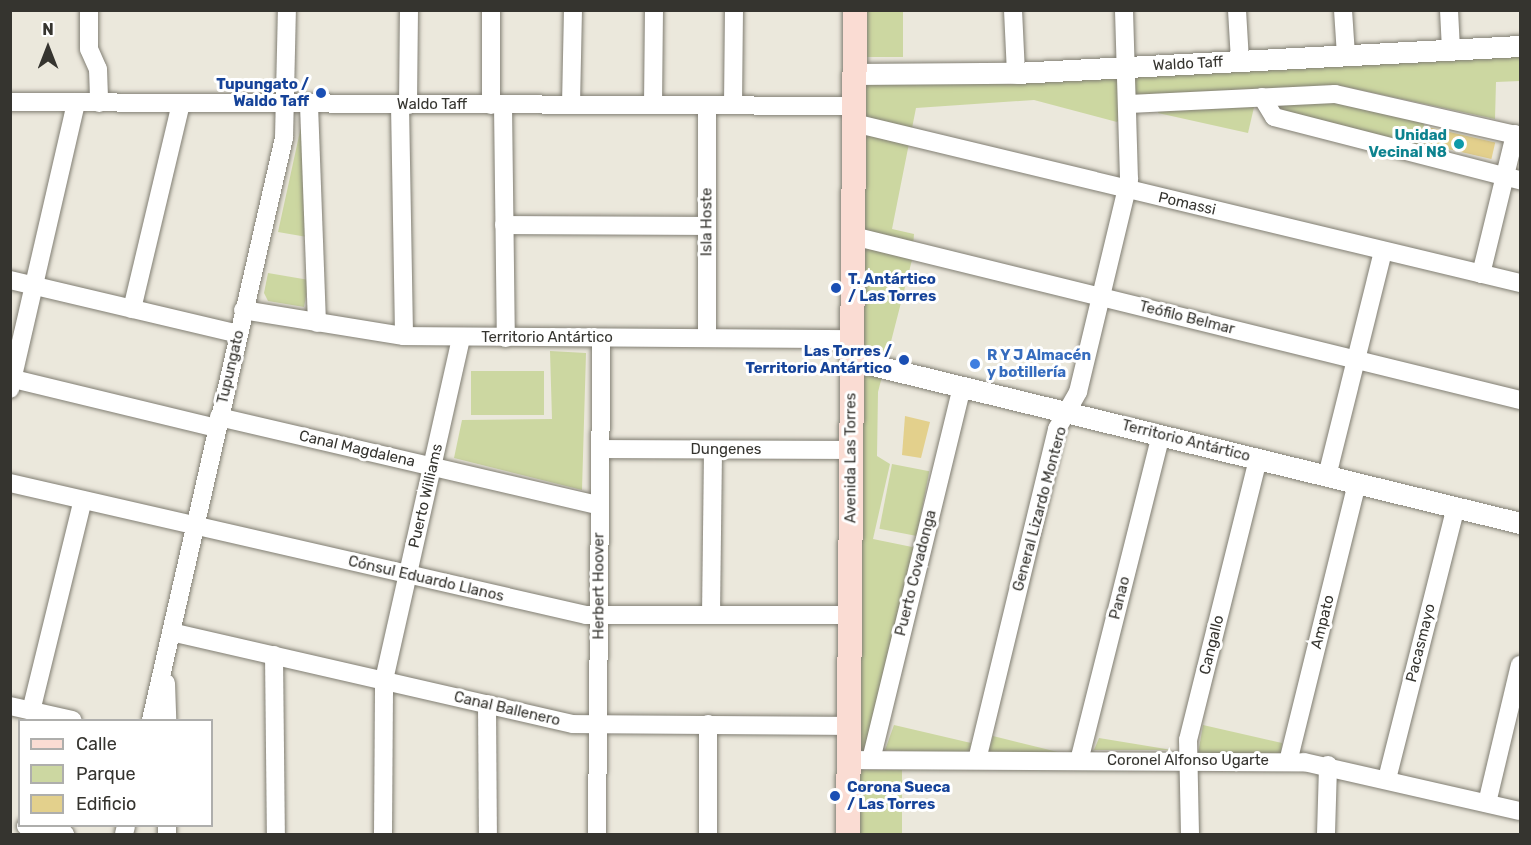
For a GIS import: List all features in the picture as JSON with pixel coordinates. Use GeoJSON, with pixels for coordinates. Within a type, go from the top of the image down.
{"type":"FeatureCollection","features":[{"type":"Feature","properties":{"kind":"main road","name":"Avenida Las Torres"},"geometry":{"type":"LineString","coordinates":[[848,834],[860,760],[849,726],[855,10]]}},
{"type":"Feature","properties":{"kind":"street"},"geometry":{"type":"LineString","coordinates":[[89,10],[89,49],[98,69],[99,103]]}},
{"type":"Feature","properties":{"kind":"street","name":"Tupungato"},"geometry":{"type":"LineString","coordinates":[[151,719],[284,138],[287,10]]}},
{"type":"Feature","properties":{"kind":"street"},"geometry":{"type":"LineString","coordinates":[[404,336],[404,105],[409,10]]}},
{"type":"Feature","properties":{"kind":"street"},"geometry":{"type":"LineString","coordinates":[[492,10],[504,225],[506,338]]}},
{"type":"Feature","properties":{"kind":"street"},"geometry":{"type":"LineString","coordinates":[[571,105],[573,10]]}},
{"type":"Feature","properties":{"kind":"street"},"geometry":{"type":"LineString","coordinates":[[653,105],[654,10]]}},
{"type":"Feature","properties":{"kind":"street"},"geometry":{"type":"LineString","coordinates":[[733,105],[734,10]]}},
{"type":"Feature","properties":{"kind":"street"},"geometry":{"type":"LineString","coordinates":[[1013,10],[1016,73]]}},
{"type":"Feature","properties":{"kind":"street","name":"General Lizardo Montero"},"geometry":{"type":"LineString","coordinates":[[977,760],[1057,429],[1078,392],[1127,189],[1132,160],[1124,10]]}},
{"type":"Feature","properties":{"kind":"street"},"geometry":{"type":"LineString","coordinates":[[1237,10],[1240,61]]}},
{"type":"Feature","properties":{"kind":"street"},"geometry":{"type":"LineString","coordinates":[[1343,10],[1346,55]]}},
{"type":"Feature","properties":{"kind":"street"},"geometry":{"type":"LineString","coordinates":[[1449,10],[1451,50]]}},
{"type":"Feature","properties":{"kind":"street","name":"Waldo Taff"},"geometry":{"type":"LineString","coordinates":[[854,74],[1016,73],[1521,46]]}},
{"type":"Feature","properties":{"kind":"street"},"geometry":{"type":"LineString","coordinates":[[1130,104],[1262,97],[1348,96],[1518,135],[1513,178],[1481,274]]}},
{"type":"Feature","properties":{"kind":"street"},"geometry":{"type":"LineString","coordinates":[[1262,97],[1274,117],[1513,178]]}},
{"type":"Feature","properties":{"kind":"street","name":"Waldo Taff"},"geometry":{"type":"LineString","coordinates":[[10,102],[286,105],[733,105],[854,115]]}},
{"type":"Feature","properties":{"kind":"street"},"geometry":{"type":"LineString","coordinates":[[11,382],[76,103]]}},
{"type":"Feature","properties":{"kind":"street"},"geometry":{"type":"LineString","coordinates":[[132,309],[181,104]]}},
{"type":"Feature","properties":{"kind":"street"},"geometry":{"type":"LineString","coordinates":[[309,105],[317,323]]}},
{"type":"Feature","properties":{"kind":"street","name":"Isla Hoste"},"geometry":{"type":"LineString","coordinates":[[707,105],[707,338]]}},
{"type":"Feature","properties":{"kind":"street","name":"Pomassi"},"geometry":{"type":"LineString","coordinates":[[854,115],[1127,189],[1521,283]]}},
{"type":"Feature","properties":{"kind":"street"},"geometry":{"type":"LineString","coordinates":[[504,225],[707,226]]}},
{"type":"Feature","properties":{"kind":"street","name":"Teófilo Belmar"},"geometry":{"type":"LineString","coordinates":[[853,236],[1521,400]]}},
{"type":"Feature","properties":{"kind":"street"},"geometry":{"type":"LineString","coordinates":[[1327,476],[1383,250]]}},
{"type":"Feature","properties":{"kind":"street"},"geometry":{"type":"LineString","coordinates":[[10,280],[238,334]]}},
{"type":"Feature","properties":{"kind":"street","name":"Territorio Antártico"},"geometry":{"type":"LineString","coordinates":[[243,310],[404,336],[707,338],[852,350],[962,387],[1521,523]]}},
{"type":"Feature","properties":{"kind":"street","name":"Puerto Williams"},"geometry":{"type":"LineString","coordinates":[[383,834],[384,680],[461,338]]}},
{"type":"Feature","properties":{"kind":"street","name":"Herbert Hoover"},"geometry":{"type":"LineString","coordinates":[[597,834],[601,338]]}},
{"type":"Feature","properties":{"kind":"street","name":"Canal Magdalena"},"geometry":{"type":"LineString","coordinates":[[11,382],[432,466],[600,506]]}},
{"type":"Feature","properties":{"kind":"street","name":"Puerto Covadonga"},"geometry":{"type":"LineString","coordinates":[[860,760],[962,387]]}},
{"type":"Feature","properties":{"kind":"street","name":"Panao"},"geometry":{"type":"LineString","coordinates":[[1079,761],[1161,435]]}},
{"type":"Feature","properties":{"kind":"street","name":"Dungenes"},"geometry":{"type":"LineString","coordinates":[[600,449],[851,450]]}},
{"type":"Feature","properties":{"kind":"street"},"geometry":{"type":"LineString","coordinates":[[711,615],[713,450]]}},
{"type":"Feature","properties":{"kind":"street","name":"Cangallo"},"geometry":{"type":"LineString","coordinates":[[1190,834],[1188,740],[1258,459]]}},
{"type":"Feature","properties":{"kind":"street","name":"Cónsul Eduardo Llanos"},"geometry":{"type":"LineString","coordinates":[[10,483],[408,575],[599,615],[849,615]]}},
{"type":"Feature","properties":{"kind":"street","name":"Ampato"},"geometry":{"type":"LineString","coordinates":[[1288,762],[1357,483]]}},
{"type":"Feature","properties":{"kind":"street"},"geometry":{"type":"LineString","coordinates":[[31,711],[83,500]]}},
{"type":"Feature","properties":{"kind":"street","name":"Pacasmayo"},"geometry":{"type":"LineString","coordinates":[[1388,779],[1455,507]]}},
{"type":"Feature","properties":{"kind":"street","name":"Canal Ballenero"},"geometry":{"type":"LineString","coordinates":[[171,632],[573,724],[849,726]]}},
{"type":"Feature","properties":{"kind":"street"},"geometry":{"type":"LineString","coordinates":[[166,654],[167,719]]}},
{"type":"Feature","properties":{"kind":"street"},"geometry":{"type":"LineString","coordinates":[[274,655],[276,834]]}},
{"type":"Feature","properties":{"kind":"street"},"geometry":{"type":"LineString","coordinates":[[1487,803],[1521,665]]}},
{"type":"Feature","properties":{"kind":"street"},"geometry":{"type":"LineString","coordinates":[[487,704],[488,834]]}},
{"type":"Feature","properties":{"kind":"street"},"geometry":{"type":"LineString","coordinates":[[10,706],[67,719]]}},
{"type":"Feature","properties":{"kind":"street"},"geometry":{"type":"LineString","coordinates":[[708,724],[708,834]]}},
{"type":"Feature","properties":{"kind":"street","name":"Coronel Alfonso Ugarte"},"geometry":{"type":"LineString","coordinates":[[860,760],[1288,762],[1328,765],[1521,811]]}},
{"type":"Feature","properties":{"kind":"street"},"geometry":{"type":"LineString","coordinates":[[1326,834],[1328,765]]}},
{"type":"Feature","properties":{"kind":"street"},"geometry":{"type":"LineString","coordinates":[[35,827],[65,834]]}},
{"type":"Feature","properties":{"kind":"green space"},"geometry":{"type":"Polygon","coordinates":[[[867,11],[903,11],[903,57],[867,57],[867,11]]]}},
{"type":"Feature","properties":{"kind":"green space"},"geometry":{"type":"Polygon","coordinates":[[[1520,52],[1520,81],[1496,82],[1495,119],[1337,85],[1139,97],[1117,122],[1034,100],[916,108],[892,229],[914,234],[912,260],[878,392],[877,456],[890,464],[873,539],[917,548],[864,754],[859,754],[863,83],[1520,52]]]}},
{"type":"Feature","properties":{"kind":"green space"},"geometry":{"type":"Polygon","coordinates":[[[1339,101],[1425,122],[1418,146],[1277,112],[1275,104],[1339,101]]]}},
{"type":"Feature","properties":{"kind":"green space"},"geometry":{"type":"Polygon","coordinates":[[[1255,103],[1248,133],[1158,113],[1159,108],[1255,103]]]}},
{"type":"Feature","properties":{"kind":"green space"},"geometry":{"type":"Polygon","coordinates":[[[302,122],[307,237],[278,232],[302,122]]]}},
{"type":"Feature","properties":{"kind":"green space"},"geometry":{"type":"Polygon","coordinates":[[[268,273],[309,280],[304,307],[268,301],[264,293],[268,273]]]}},
{"type":"Feature","properties":{"kind":"green space"},"geometry":{"type":"Polygon","coordinates":[[[550,351],[586,353],[582,490],[454,458],[462,420],[552,419],[550,351]]]}},
{"type":"Feature","properties":{"kind":"green space"},"geometry":{"type":"Polygon","coordinates":[[[471,371],[544,371],[544,415],[471,415],[471,371]]]}},
{"type":"Feature","properties":{"kind":"green space"},"geometry":{"type":"Polygon","coordinates":[[[892,464],[929,471],[917,536],[879,529],[892,464]]]}},
{"type":"Feature","properties":{"kind":"green space"},"geometry":{"type":"Polygon","coordinates":[[[894,725],[971,743],[969,754],[885,750],[894,725]]]}},
{"type":"Feature","properties":{"kind":"green space"},"geometry":{"type":"Polygon","coordinates":[[[1203,725],[1282,743],[1281,753],[1198,754],[1203,725]]]}},
{"type":"Feature","properties":{"kind":"green space"},"geometry":{"type":"Polygon","coordinates":[[[993,736],[1066,754],[988,754],[993,736]]]}},
{"type":"Feature","properties":{"kind":"green space"},"geometry":{"type":"Polygon","coordinates":[[[1099,738],[1172,750],[1094,750],[1099,738]]]}},
{"type":"Feature","properties":{"kind":"green space"},"geometry":{"type":"Polygon","coordinates":[[[858,770],[902,770],[902,834],[858,834],[858,770]]]}},
{"type":"Feature","properties":{"kind":"building","name":"Unidad Vecinal N8"},"geometry":{"type":"Polygon","coordinates":[[[1428,127],[1495,143],[1491,159],[1424,144],[1428,127]]]}},
{"type":"Feature","properties":{"kind":"building"},"geometry":{"type":"Polygon","coordinates":[[[905,416],[930,422],[921,458],[902,455],[905,416]]]}},
{"type":"Feature","properties":{"kind":"place","name":"Tupungato / Waldo Taff"},"geometry":{"type":"Point","coordinates":[321,93]}},
{"type":"Feature","properties":{"kind":"place","name":"Unidad Vecinal N8"},"geometry":{"type":"Point","coordinates":[1459,144]}},
{"type":"Feature","properties":{"kind":"place","name":"T. Antártico / Las Torres"},"geometry":{"type":"Point","coordinates":[836,288]}},
{"type":"Feature","properties":{"kind":"place","name":"Las Torres / Territorio Antártico"},"geometry":{"type":"Point","coordinates":[904,360]}},
{"type":"Feature","properties":{"kind":"place","name":"R Y J Almacén y botillería"},"geometry":{"type":"Point","coordinates":[975,364]}},
{"type":"Feature","properties":{"kind":"place","name":"Corona Sueca / Las Torres"},"geometry":{"type":"Point","coordinates":[835,796]}}]}
